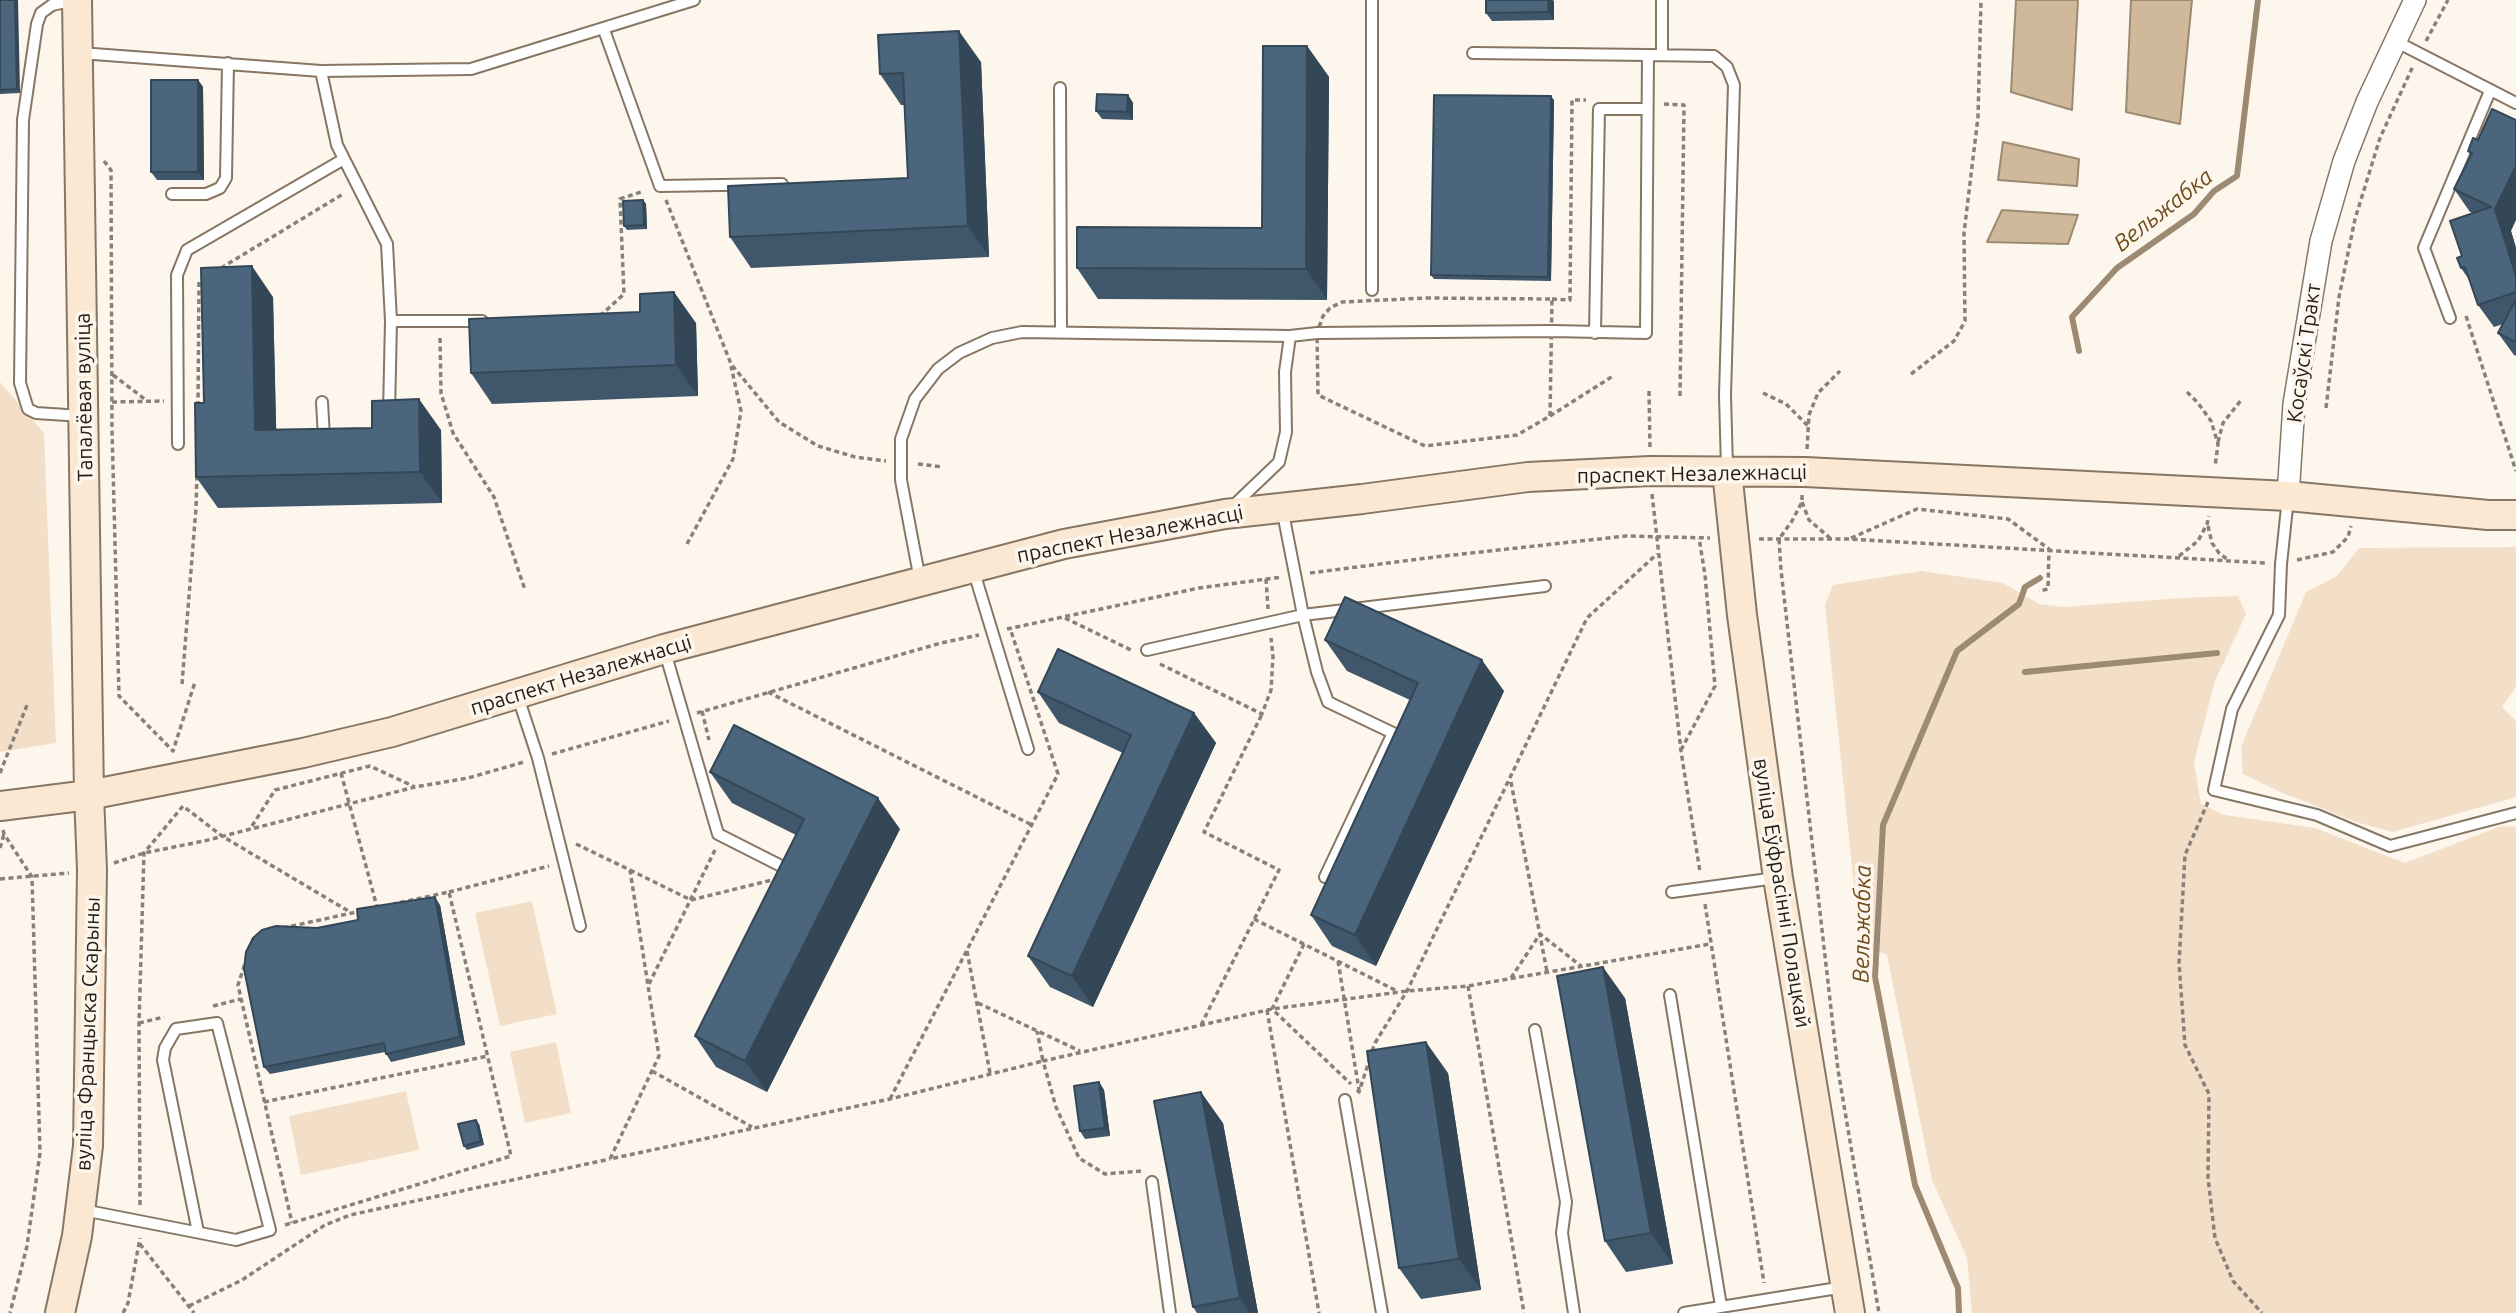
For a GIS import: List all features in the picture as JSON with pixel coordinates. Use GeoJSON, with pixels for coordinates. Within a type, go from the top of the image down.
{"type":"FeatureCollection","features":[{"type":"Feature","properties":{"kind":"main road","name":"Тапалёвая вуліца"},"geometry":{"type":"LineString","coordinates":[[76,0],[89,795]]}},
{"type":"Feature","properties":{"kind":"main road","name":"праспект Незалежнасці"},"geometry":{"type":"LineString","coordinates":[[1,806],[89,795],[303,753],[392,732],[664,649],[972,566],[1064,544],[1225,514],[1528,477],[1650,471],[1805,472],[2288,496]]}},
{"type":"Feature","properties":{"kind":"main road","name":"вуліца Еўфрасінні Полацкай"},"geometry":{"type":"LineString","coordinates":[[1727,471],[1742,615],[1778,878],[1848,1300]]}},
{"type":"Feature","properties":{"kind":"main road"},"geometry":{"type":"LineString","coordinates":[[2288,496],[2488,515],[2516,515]]}},
{"type":"Feature","properties":{"kind":"main road","name":"вуліца Францыска Скарыны"},"geometry":{"type":"LineString","coordinates":[[60,1313],[80,1209],[88,1146],[92,870],[89,795]]}},
{"type":"Feature","properties":{"kind":"street","name":"Косаўскі Тракт"},"geometry":{"type":"LineString","coordinates":[[2288,496],[2294,404],[2320,241],[2344,161],[2367,102],[2414,0]]}},
{"type":"Feature","properties":{"kind":"lane"},"geometry":{"type":"LineString","coordinates":[[76,0],[52,5],[41,13],[37,24],[25,107],[20,383],[28,409],[36,413],[84,416]]}},
{"type":"Feature","properties":{"kind":"lane"},"geometry":{"type":"LineString","coordinates":[[78,53],[321,71],[471,69],[694,0]]}},
{"type":"Feature","properties":{"kind":"lane"},"geometry":{"type":"LineString","coordinates":[[1372,0],[1372,289]]}},
{"type":"Feature","properties":{"kind":"lane"},"geometry":{"type":"LineString","coordinates":[[1662,0],[1662,55]]}},
{"type":"Feature","properties":{"kind":"lane"},"geometry":{"type":"LineString","coordinates":[[604,30],[660,186],[797,184]]}},
{"type":"Feature","properties":{"kind":"lane"},"geometry":{"type":"LineString","coordinates":[[2395,41],[2516,103]]}},
{"type":"Feature","properties":{"kind":"lane"},"geometry":{"type":"LineString","coordinates":[[1474,53],[1714,55],[1727,67],[1734,85],[1725,395],[1727,471]]}},
{"type":"Feature","properties":{"kind":"lane"},"geometry":{"type":"LineString","coordinates":[[920,580],[901,480],[901,439],[915,399],[938,369],[959,354],[992,338],[1022,332],[1290,336],[1317,333],[1552,331],[1646,333],[1648,55]]}},
{"type":"Feature","properties":{"kind":"lane"},"geometry":{"type":"LineString","coordinates":[[173,194],[206,194],[220,188],[226,178],[228,63]]}},
{"type":"Feature","properties":{"kind":"lane"},"geometry":{"type":"LineString","coordinates":[[321,71],[337,145],[387,244],[391,321],[389,424]]}},
{"type":"Feature","properties":{"kind":"lane"},"geometry":{"type":"LineString","coordinates":[[1060,88],[1061,332]]}},
{"type":"Feature","properties":{"kind":"lane"},"geometry":{"type":"LineString","coordinates":[[2450,318],[2424,248],[2490,91]]}},
{"type":"Feature","properties":{"kind":"lane"},"geometry":{"type":"LineString","coordinates":[[1595,332],[1599,109],[1647,109]]}},
{"type":"Feature","properties":{"kind":"lane"},"geometry":{"type":"LineString","coordinates":[[178,444],[177,275],[187,250],[344,159]]}},
{"type":"Feature","properties":{"kind":"lane"},"geometry":{"type":"LineString","coordinates":[[391,321],[491,321]]}},
{"type":"Feature","properties":{"kind":"lane"},"geometry":{"type":"LineString","coordinates":[[1225,514],[1279,462],[1286,432],[1285,372],[1290,336]]}},
{"type":"Feature","properties":{"kind":"lane"},"geometry":{"type":"LineString","coordinates":[[322,402],[324,437],[337,437]]}},
{"type":"Feature","properties":{"kind":"lane"},"geometry":{"type":"LineString","coordinates":[[2288,496],[2279,615],[2232,709],[2214,790],[2317,815],[2390,846],[2516,813]]}},
{"type":"Feature","properties":{"kind":"lane"},"geometry":{"type":"LineString","coordinates":[[1282,508],[1303,615],[1317,672],[1328,702],[1393,733],[1325,877]]}},
{"type":"Feature","properties":{"kind":"lane"},"geometry":{"type":"LineString","coordinates":[[972,566],[1028,750]]}},
{"type":"Feature","properties":{"kind":"lane"},"geometry":{"type":"LineString","coordinates":[[1145,654],[1268,621],[1303,615],[1545,586]]}},
{"type":"Feature","properties":{"kind":"lane"},"geometry":{"type":"LineString","coordinates":[[664,649],[718,834],[796,874],[791,886]]}},
{"type":"Feature","properties":{"kind":"lane"},"geometry":{"type":"LineString","coordinates":[[517,694],[538,758],[580,926]]}},
{"type":"Feature","properties":{"kind":"lane"},"geometry":{"type":"LineString","coordinates":[[1672,892],[1778,878]]}},
{"type":"Feature","properties":{"kind":"lane"},"geometry":{"type":"LineString","coordinates":[[1670,995],[1721,1306]]}},
{"type":"Feature","properties":{"kind":"lane"},"geometry":{"type":"LineString","coordinates":[[80,1209],[236,1240],[270,1230],[217,1023],[176,1029],[164,1048],[163,1060],[198,1232]]}},
{"type":"Feature","properties":{"kind":"lane"},"geometry":{"type":"LineString","coordinates":[[1535,1030],[1566,1202],[1562,1233],[1574,1313]]}},
{"type":"Feature","properties":{"kind":"lane"},"geometry":{"type":"LineString","coordinates":[[1345,1100],[1382,1313]]}},
{"type":"Feature","properties":{"kind":"lane"},"geometry":{"type":"LineString","coordinates":[[1152,1182],[1170,1313]]}},
{"type":"Feature","properties":{"kind":"lane"},"geometry":{"type":"LineString","coordinates":[[1684,1313],[1767,1299],[1848,1300]]}},
{"type":"Feature","properties":{"kind":"path"},"geometry":{"type":"LineString","coordinates":[[1911,374],[1954,341],[1965,321],[1965,233],[1978,117],[1981,0]]}},
{"type":"Feature","properties":{"kind":"path"},"geometry":{"type":"LineString","coordinates":[[2326,408],[2339,297],[2355,219],[2380,138],[2397,97],[2448,0]]}},
{"type":"Feature","properties":{"kind":"path"},"geometry":{"type":"LineString","coordinates":[[101,157],[111,170],[112,402],[119,695],[173,751],[195,682]]}},
{"type":"Feature","properties":{"kind":"path"},"geometry":{"type":"LineString","coordinates":[[198,413],[199,281],[357,186]]}},
{"type":"Feature","properties":{"kind":"path"},"geometry":{"type":"LineString","coordinates":[[595,320],[624,294],[620,199],[660,186],[731,363],[741,411],[733,459],[687,544]]}},
{"type":"Feature","properties":{"kind":"path"},"geometry":{"type":"LineString","coordinates":[[1550,416],[1552,299],[1426,298],[1342,302],[1323,316],[1317,333],[1318,395],[1425,446],[1517,435],[1550,416],[1614,376]]}},
{"type":"Feature","properties":{"kind":"path"},"geometry":{"type":"LineString","coordinates":[[2450,318],[2466,316],[2516,471]]}},
{"type":"Feature","properties":{"kind":"path"},"geometry":{"type":"LineString","coordinates":[[439,321],[441,393],[453,433],[494,497],[525,590]]}},
{"type":"Feature","properties":{"kind":"path"},"geometry":{"type":"LineString","coordinates":[[731,363],[779,422],[818,446],[855,457],[943,467]]}},
{"type":"Feature","properties":{"kind":"path"},"geometry":{"type":"LineString","coordinates":[[1840,371],[1818,394],[1809,415],[1802,502],[1779,539],[1838,1070],[1879,1313]]}},
{"type":"Feature","properties":{"kind":"path"},"geometry":{"type":"LineString","coordinates":[[112,374],[147,401]]}},
{"type":"Feature","properties":{"kind":"path"},"geometry":{"type":"LineString","coordinates":[[1649,391],[1650,471],[1657,554],[1681,751],[1767,1299]]}},
{"type":"Feature","properties":{"kind":"path"},"geometry":{"type":"LineString","coordinates":[[2187,392],[2211,421],[2218,444]]}},
{"type":"Feature","properties":{"kind":"path"},"geometry":{"type":"LineString","coordinates":[[1763,393],[1786,404],[1808,426]]}},
{"type":"Feature","properties":{"kind":"path"},"geometry":{"type":"LineString","coordinates":[[112,402],[198,399]]}},
{"type":"Feature","properties":{"kind":"path"},"geometry":{"type":"LineString","coordinates":[[2215,467],[2223,423],[2242,399]]}},
{"type":"Feature","properties":{"kind":"path"},"geometry":{"type":"LineString","coordinates":[[183,684],[197,468]]}},
{"type":"Feature","properties":{"kind":"path"},"geometry":{"type":"LineString","coordinates":[[1802,502],[1809,520],[1831,539]]}},
{"type":"Feature","properties":{"kind":"path"},"geometry":{"type":"LineString","coordinates":[[1849,539],[1917,509],[2008,519],[2049,549],[2048,589],[2039,591]]}},
{"type":"Feature","properties":{"kind":"path"},"geometry":{"type":"LineString","coordinates":[[2178,558],[2197,541],[2209,515]]}},
{"type":"Feature","properties":{"kind":"path"},"geometry":{"type":"LineString","coordinates":[[2207,524],[2212,543],[2219,554],[2230,561]]}},
{"type":"Feature","properties":{"kind":"path"},"geometry":{"type":"LineString","coordinates":[[1681,751],[1715,686],[1699,538]]}},
{"type":"Feature","properties":{"kind":"path"},"geometry":{"type":"LineString","coordinates":[[1270,1010],[1359,1092],[1375,1043],[1407,991],[1587,618],[1657,554]]}},
{"type":"Feature","properties":{"kind":"path"},"geometry":{"type":"LineString","coordinates":[[1201,1025],[1279,870],[1204,832],[1262,714],[1271,690],[1273,657],[1266,579]]}},
{"type":"Feature","properties":{"kind":"path"},"geometry":{"type":"LineString","coordinates":[[1064,617],[1145,654],[1262,714]]}},
{"type":"Feature","properties":{"kind":"path"},"geometry":{"type":"LineString","coordinates":[[890,1099],[1058,774],[1010,628]]}},
{"type":"Feature","properties":{"kind":"path"},"geometry":{"type":"LineString","coordinates":[[768,692],[1032,825]]}},
{"type":"Feature","properties":{"kind":"path"},"geometry":{"type":"LineString","coordinates":[[0,773],[27,705]]}},
{"type":"Feature","properties":{"kind":"path"},"geometry":{"type":"LineString","coordinates":[[702,711],[711,748]]}},
{"type":"Feature","properties":{"kind":"path"},"geometry":{"type":"LineString","coordinates":[[251,828],[275,790],[341,773],[370,766],[415,788]]}},
{"type":"Feature","properties":{"kind":"path"},"geometry":{"type":"LineString","coordinates":[[341,773],[377,907],[449,892],[549,866]]}},
{"type":"Feature","properties":{"kind":"path"},"geometry":{"type":"LineString","coordinates":[[1510,779],[1547,972]]}},
{"type":"Feature","properties":{"kind":"path"},"geometry":{"type":"LineString","coordinates":[[2214,790],[2185,855],[2179,963],[2185,1045],[2209,1094],[2208,1178],[2215,1238],[2234,1281],[2262,1313]]}},
{"type":"Feature","properties":{"kind":"path"},"geometry":{"type":"LineString","coordinates":[[0,848],[4,834],[1,806]]}},
{"type":"Feature","properties":{"kind":"path"},"geometry":{"type":"LineString","coordinates":[[124,1313],[140,1244],[139,1023],[145,853],[183,806],[222,836],[352,913]]}},
{"type":"Feature","properties":{"kind":"path"},"geometry":{"type":"LineString","coordinates":[[4,834],[32,877],[40,1153],[27,1246],[10,1313]]}},
{"type":"Feature","properties":{"kind":"path"},"geometry":{"type":"LineString","coordinates":[[648,985],[722,836]]}},
{"type":"Feature","properties":{"kind":"path"},"geometry":{"type":"LineString","coordinates":[[570,841],[691,900],[796,874]]}},
{"type":"Feature","properties":{"kind":"path"},"geometry":{"type":"LineString","coordinates":[[610,1159],[659,1056],[630,870]]}},
{"type":"Feature","properties":{"kind":"path"},"geometry":{"type":"LineString","coordinates":[[270,1230],[511,1156],[449,892]]}},
{"type":"Feature","properties":{"kind":"path"},"geometry":{"type":"LineString","coordinates":[[278,929],[364,910]]}},
{"type":"Feature","properties":{"kind":"path"},"geometry":{"type":"LineString","coordinates":[[1254,919],[1398,992]]}},
{"type":"Feature","properties":{"kind":"path"},"geometry":{"type":"LineString","coordinates":[[1540,934],[1581,967]]}},
{"type":"Feature","properties":{"kind":"path"},"geometry":{"type":"LineString","coordinates":[[1511,978],[1540,934]]}},
{"type":"Feature","properties":{"kind":"path"},"geometry":{"type":"LineString","coordinates":[[1304,944],[1270,1010],[1319,1313]]}},
{"type":"Feature","properties":{"kind":"path"},"geometry":{"type":"LineString","coordinates":[[189,1306],[242,1280],[325,1225],[350,1215],[890,1099],[990,1073],[1270,1010],[1398,992],[1468,986],[1710,944]]}},
{"type":"Feature","properties":{"kind":"path"},"geometry":{"type":"LineString","coordinates":[[252,948],[243,965],[238,985],[292,1223]]}},
{"type":"Feature","properties":{"kind":"path"},"geometry":{"type":"LineString","coordinates":[[967,950],[990,1073]]}},
{"type":"Feature","properties":{"kind":"path"},"geometry":{"type":"LineString","coordinates":[[1468,986],[1524,1313]]}},
{"type":"Feature","properties":{"kind":"path"},"geometry":{"type":"LineString","coordinates":[[978,1003],[1082,1052]]}},
{"type":"Feature","properties":{"kind":"path"},"geometry":{"type":"LineString","coordinates":[[1037,1031],[1056,1107],[1079,1158],[1105,1174],[1144,1170]]}},
{"type":"Feature","properties":{"kind":"path"},"geometry":{"type":"LineString","coordinates":[[264,1102],[488,1056]]}},
{"type":"Feature","properties":{"kind":"path"},"geometry":{"type":"LineString","coordinates":[[652,1071],[754,1128]]}},
{"type":"Feature","properties":{"kind":"path"},"geometry":{"type":"LineString","coordinates":[[140,1244],[194,1313]]}},
{"type":"Feature","properties":{"kind":"shaded area"},"geometry":{"type":"Polygon","coordinates":[[[2016,0],[2078,0],[2072,110],[2011,92],[2016,0]]]}},
{"type":"Feature","properties":{"kind":"shaded area"},"geometry":{"type":"Polygon","coordinates":[[[2131,0],[2192,0],[2180,124],[2126,112],[2131,0]]]}},
{"type":"Feature","properties":{"kind":"shaded area"},"geometry":{"type":"Polygon","coordinates":[[[2003,142],[2079,159],[2077,186],[1998,180],[2003,142]]]}},
{"type":"Feature","properties":{"kind":"shaded area"},"geometry":{"type":"Polygon","coordinates":[[[2002,210],[2078,215],[2068,244],[1987,242],[2002,210]]]}},
{"type":"Feature","properties":{"kind":"shaded area"},"geometry":{"type":"Polygon","coordinates":[[[0,382],[44,433],[56,743],[0,752],[0,382]]]}},
{"type":"Feature","properties":{"kind":"shaded area"},"geometry":{"type":"Polygon","coordinates":[[[2516,547],[2516,687],[2502,707],[2516,721],[2516,797],[2393,832],[2356,822],[2243,774],[2241,747],[2306,592],[2337,576],[2359,548],[2516,547]]]}},
{"type":"Feature","properties":{"kind":"shaded area"},"geometry":{"type":"Polygon","coordinates":[[[1921,571],[2003,583],[2039,604],[2064,607],[2238,596],[2246,614],[2215,681],[2194,762],[2201,804],[2225,815],[2315,828],[2405,863],[2501,826],[2516,827],[2516,1313],[1972,1313],[1967,1258],[1932,1180],[1887,955],[1860,945],[1825,605],[1833,585],[1921,571]]]}},
{"type":"Feature","properties":{"kind":"shaded area"},"geometry":{"type":"Polygon","coordinates":[[[532,901],[557,1014],[500,1026],[475,913],[532,901]]]}},
{"type":"Feature","properties":{"kind":"shaded area"},"geometry":{"type":"Polygon","coordinates":[[[556,1042],[571,1113],[525,1123],[510,1052],[556,1042]]]}},
{"type":"Feature","properties":{"kind":"shaded area"},"geometry":{"type":"Polygon","coordinates":[[[406,1091],[419,1150],[301,1175],[289,1116],[406,1091]]]}},
{"type":"Feature","properties":{"kind":"building"},"geometry":{"type":"Polygon","coordinates":[[[0,0],[15,0],[17,89],[0,90],[0,0]]]}},
{"type":"Feature","properties":{"kind":"building"},"geometry":{"type":"Polygon","coordinates":[[[1486,0],[1548,0],[1549,12],[1486,13],[1486,0]]]}},
{"type":"Feature","properties":{"kind":"building"},"geometry":{"type":"Polygon","coordinates":[[[959,31],[968,226],[730,237],[728,186],[908,178],[903,73],[880,74],[878,35],[959,31]]]}},
{"type":"Feature","properties":{"kind":"building"},"geometry":{"type":"Polygon","coordinates":[[[1263,46],[1307,46],[1306,269],[1077,268],[1077,227],[1262,228],[1263,46]]]}},
{"type":"Feature","properties":{"kind":"building"},"geometry":{"type":"Polygon","coordinates":[[[151,80],[198,80],[198,172],[151,172],[151,80]]]}},
{"type":"Feature","properties":{"kind":"building"},"geometry":{"type":"Polygon","coordinates":[[[1097,94],[1128,95],[1127,112],[1096,111],[1097,94]]]}},
{"type":"Feature","properties":{"kind":"building"},"geometry":{"type":"Polygon","coordinates":[[[1434,95],[1551,96],[1548,277],[1431,275],[1434,95]]]}},
{"type":"Feature","properties":{"kind":"building"},"geometry":{"type":"Polygon","coordinates":[[[2492,109],[2516,120],[2516,166],[2495,209],[2516,276],[2516,292],[2478,305],[2465,267],[2461,268],[2457,258],[2462,256],[2450,221],[2491,207],[2454,189],[2472,153],[2468,151],[2473,138],[2478,140],[2492,109]]]}},
{"type":"Feature","properties":{"kind":"building"},"geometry":{"type":"Polygon","coordinates":[[[643,200],[644,225],[624,226],[623,201],[643,200]]]}},
{"type":"Feature","properties":{"kind":"building"},"geometry":{"type":"Polygon","coordinates":[[[252,266],[255,430],[372,428],[372,401],[419,399],[420,472],[196,477],[195,403],[204,403],[201,268],[252,266]]]}},
{"type":"Feature","properties":{"kind":"building"},"geometry":{"type":"Polygon","coordinates":[[[674,292],[676,365],[471,373],[469,319],[640,312],[640,294],[674,292]]]}},
{"type":"Feature","properties":{"kind":"building"},"geometry":{"type":"Polygon","coordinates":[[[2516,299],[2516,342],[2498,333],[2516,299]]]}},
{"type":"Feature","properties":{"kind":"building"},"geometry":{"type":"Polygon","coordinates":[[[1345,597],[1482,660],[1355,935],[1311,915],[1418,683],[1325,640],[1345,597]]]}},
{"type":"Feature","properties":{"kind":"building"},"geometry":{"type":"Polygon","coordinates":[[[1058,649],[1194,713],[1072,976],[1028,956],[1131,735],[1038,692],[1058,649]]]}},
{"type":"Feature","properties":{"kind":"building"},"geometry":{"type":"Polygon","coordinates":[[[734,725],[878,798],[745,1061],[695,1036],[804,819],[710,772],[734,725]]]}},
{"type":"Feature","properties":{"kind":"building"},"geometry":{"type":"Polygon","coordinates":[[[435,897],[460,1037],[386,1054],[384,1043],[264,1067],[244,969],[246,952],[253,938],[262,930],[276,926],[317,928],[358,920],[357,909],[435,897]]]}},
{"type":"Feature","properties":{"kind":"building"},"geometry":{"type":"Polygon","coordinates":[[[1603,967],[1651,1233],[1605,1241],[1557,976],[1603,967]]]}},
{"type":"Feature","properties":{"kind":"building"},"geometry":{"type":"Polygon","coordinates":[[[1426,1042],[1459,1259],[1399,1268],[1367,1051],[1426,1042]]]}},
{"type":"Feature","properties":{"kind":"building"},"geometry":{"type":"Polygon","coordinates":[[[1099,1082],[1105,1128],[1080,1131],[1074,1086],[1099,1082]]]}},
{"type":"Feature","properties":{"kind":"building"},"geometry":{"type":"Polygon","coordinates":[[[1201,1092],[1240,1298],[1193,1307],[1154,1101],[1201,1092]]]}},
{"type":"Feature","properties":{"kind":"building"},"geometry":{"type":"Polygon","coordinates":[[[476,1120],[481,1141],[464,1146],[458,1124],[476,1120]]]}},
{"type":"Feature","properties":{"kind":"waterway","name":"Вельжабка"},"geometry":{"type":"LineString","coordinates":[[2079,351],[2072,317],[2117,268],[2194,214],[2214,191],[2237,176],[2258,0]]}},
{"type":"Feature","properties":{"kind":"waterway","name":"Вельжабка"},"geometry":{"type":"LineString","coordinates":[[1959,1313],[1958,1288],[1915,1185],[1875,977],[1883,825],[1957,651],[2019,604],[2025,587],[2040,578]]}},
{"type":"Feature","properties":{"kind":"waterway"},"geometry":{"type":"LineString","coordinates":[[2025,672],[2217,653]]}}]}
